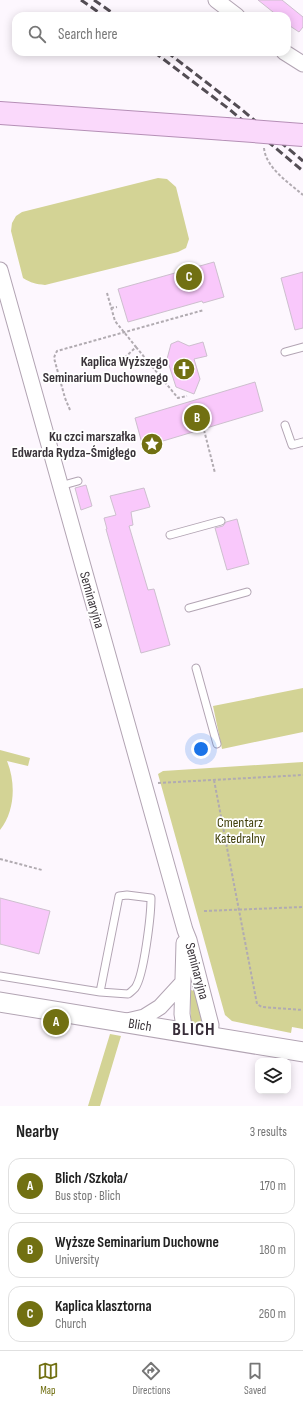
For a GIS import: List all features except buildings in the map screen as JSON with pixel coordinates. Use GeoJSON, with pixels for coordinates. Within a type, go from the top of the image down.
{"type":"FeatureCollection","features":[{"type":"Feature","properties":{"kind":"main road"},"geometry":{"type":"LineString","coordinates":[[0,113],[303,135]]}},
{"type":"Feature","properties":{"kind":"street"},"geometry":{"type":"LineString","coordinates":[[221,1],[233,12]]}},
{"type":"Feature","properties":{"kind":"street"},"geometry":{"type":"LineString","coordinates":[[290,56],[303,64]]}},
{"type":"Feature","properties":{"kind":"street","name":"Seminaryjna"},"geometry":{"type":"LineString","coordinates":[[0,270],[189,940],[211,1025],[210,1036]]}},
{"type":"Feature","properties":{"kind":"street","name":"Seminaryjna"},"geometry":{"type":"LineString","coordinates":[[185,930],[182,1014],[185,1032]]}},
{"type":"Feature","properties":{"kind":"street","name":"Seminaryjna"},"geometry":{"type":"LineString","coordinates":[[123,1022],[144,1018],[160,1007],[183,982]]}},
{"type":"Feature","properties":{"kind":"street","name":"Blich"},"geometry":{"type":"LineString","coordinates":[[0,1002],[303,1052]]}},
{"type":"Feature","properties":{"kind":"lane"},"geometry":{"type":"LineString","coordinates":[[285,352],[303,347]]}},
{"type":"Feature","properties":{"kind":"lane"},"geometry":{"type":"LineString","coordinates":[[285,425],[292,445],[303,442]]}},
{"type":"Feature","properties":{"kind":"lane"},"geometry":{"type":"LineString","coordinates":[[60,486],[78,481]]}},
{"type":"Feature","properties":{"kind":"lane"},"geometry":{"type":"LineString","coordinates":[[170,535],[221,521]]}},
{"type":"Feature","properties":{"kind":"lane"},"geometry":{"type":"LineString","coordinates":[[189,608],[247,592]]}},
{"type":"Feature","properties":{"kind":"lane"},"geometry":{"type":"LineString","coordinates":[[196,668],[217,744]]}},
{"type":"Feature","properties":{"kind":"lane"},"geometry":{"type":"LineString","coordinates":[[0,976],[100,992],[128,994],[135,988],[139,979],[145,953],[151,898],[127,894],[119,896],[100,992]]}},
{"type":"Feature","properties":{"kind":"path"},"geometry":{"type":"LineString","coordinates":[[264,145],[265,156],[276,172],[303,195]]}},
{"type":"Feature","properties":{"kind":"path"},"geometry":{"type":"LineString","coordinates":[[107,293],[115,321],[178,398],[186,396]]}},
{"type":"Feature","properties":{"kind":"path"},"geometry":{"type":"LineString","coordinates":[[111,308],[117,307]]}},
{"type":"Feature","properties":{"kind":"path"},"geometry":{"type":"LineString","coordinates":[[70,410],[65,398],[54,358],[58,351],[204,310]]}},
{"type":"Feature","properties":{"kind":"path"},"geometry":{"type":"LineString","coordinates":[[120,363],[136,347]]}},
{"type":"Feature","properties":{"kind":"path"},"geometry":{"type":"LineString","coordinates":[[204,430],[215,473]]}},
{"type":"Feature","properties":{"kind":"path"},"geometry":{"type":"LineString","coordinates":[[160,783],[303,775]]}},
{"type":"Feature","properties":{"kind":"path"},"geometry":{"type":"LineString","coordinates":[[214,780],[257,1004],[262,1007],[303,1010]]}},
{"type":"Feature","properties":{"kind":"path"},"geometry":{"type":"LineString","coordinates":[[0,859],[42,870]]}},
{"type":"Feature","properties":{"kind":"path"},"geometry":{"type":"LineString","coordinates":[[204,911],[303,907]]}},
{"type":"Feature","properties":{"kind":"green space"},"geometry":{"type":"Polygon","coordinates":[[[158,178],[167,179],[176,187],[189,239],[186,248],[178,252],[45,285],[34,283],[23,278],[11,231],[12,223],[16,216],[22,212],[158,178]]]}},
{"type":"Feature","properties":{"kind":"green space"},"geometry":{"type":"Polygon","coordinates":[[[303,688],[303,732],[222,749],[213,706],[303,688]]]}},
{"type":"Feature","properties":{"kind":"green space"},"geometry":{"type":"Polygon","coordinates":[[[0,750],[30,758],[28,766],[7,761],[12,778],[12,797],[9,814],[0,830],[0,750]]]}},
{"type":"Feature","properties":{"kind":"green space","name":"Cmentarz Katedralny"},"geometry":{"type":"Polygon","coordinates":[[[303,762],[303,1029],[292,1027],[291,1033],[232,1021],[225,1015],[158,774],[163,771],[303,762]]]}},
{"type":"Feature","properties":{"kind":"green space"},"geometry":{"type":"Polygon","coordinates":[[[191,990],[194,991],[201,1013],[201,1022],[199,1026],[192,1026],[191,1024],[191,990]]]}},
{"type":"Feature","properties":{"kind":"green space"},"geometry":{"type":"Polygon","coordinates":[[[110,1034],[121,1036],[100,1106],[88,1106],[110,1034]]]}},
{"type":"Feature","properties":{"kind":"railway"},"geometry":{"type":"LineString","coordinates":[[81,0],[98,12]]}},
{"type":"Feature","properties":{"kind":"railway"},"geometry":{"type":"LineString","coordinates":[[94,0],[111,12]]}},
{"type":"Feature","properties":{"kind":"railway"},"geometry":{"type":"LineString","coordinates":[[159,56],[229,109],[303,171]]}},
{"type":"Feature","properties":{"kind":"railway"},"geometry":{"type":"LineString","coordinates":[[172,56],[241,109],[303,161]]}},
{"type":"Feature","properties":{"kind":"place","name":"Kaplica klasztorna"},"geometry":{"type":"Point","coordinates":[189,277]}},
{"type":"Feature","properties":{"kind":"place","name":"Kaplica Wyższego Seminarium Duchownego"},"geometry":{"type":"Point","coordinates":[184,369]}},
{"type":"Feature","properties":{"kind":"place","name":"Wyższe Seminarium Duchowne"},"geometry":{"type":"Point","coordinates":[197,418]}},
{"type":"Feature","properties":{"kind":"place","name":"Ku czci marszałka Edwarda Rydza-Śmigłego"},"geometry":{"type":"Point","coordinates":[152,444]}},
{"type":"Feature","properties":{"kind":"place","name":"Blich /Szkoła/"},"geometry":{"type":"Point","coordinates":[56,1022]}},
{"type":"Feature","properties":{"kind":"district","name":"BLICH"},"geometry":{"type":"Point","coordinates":[194,1029]}}]}
